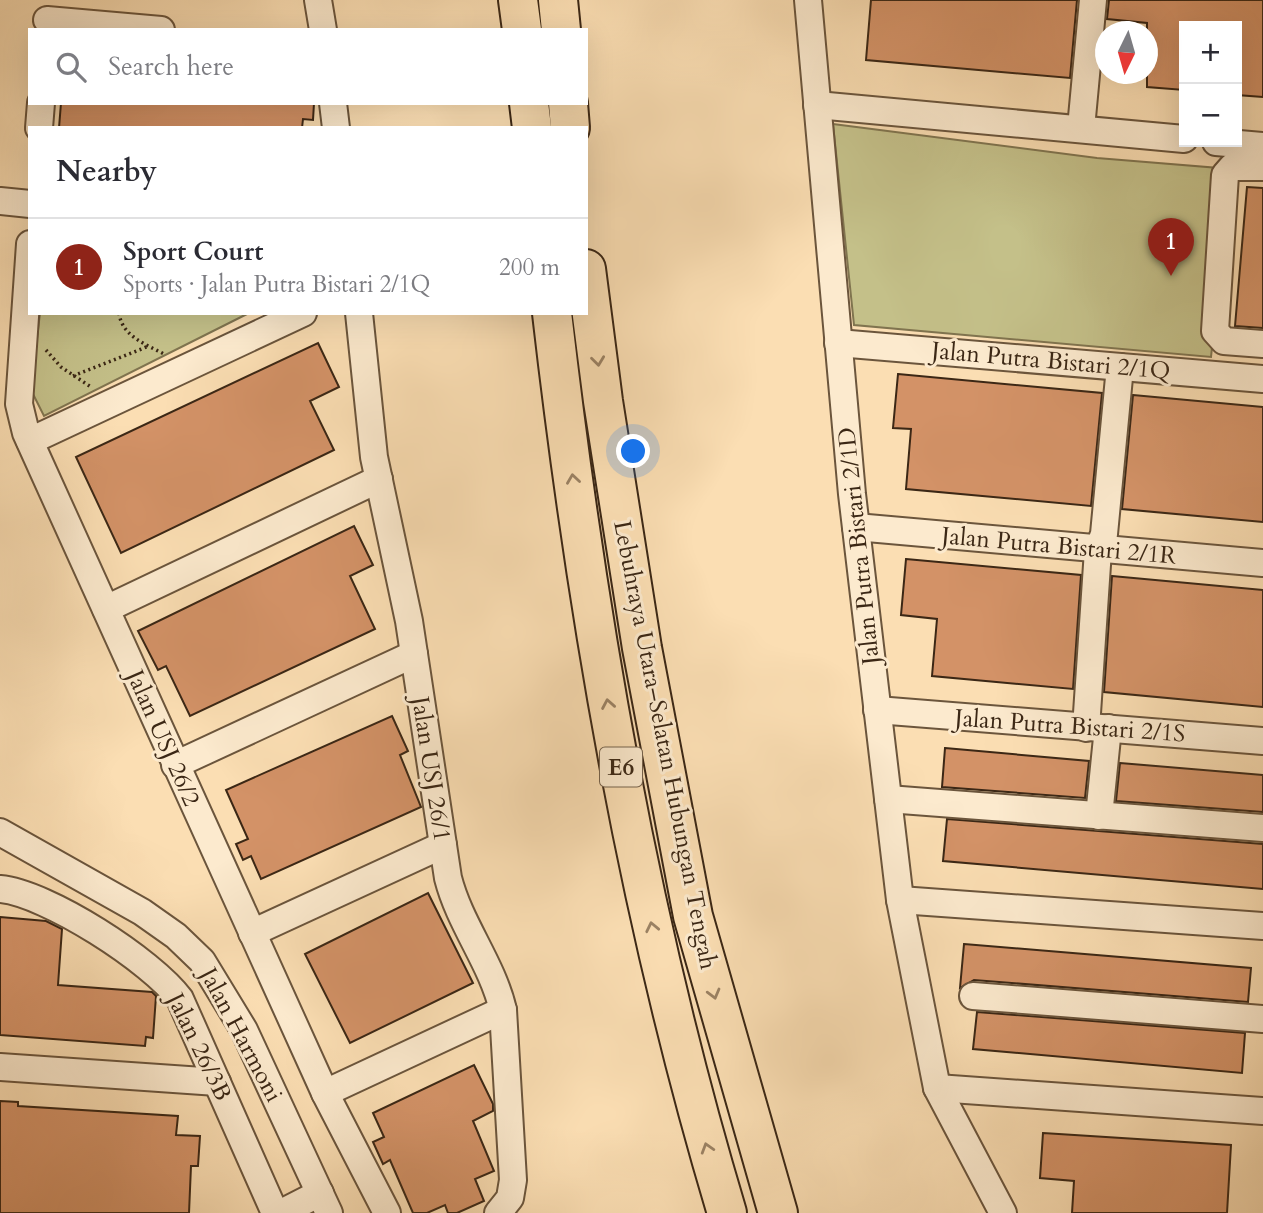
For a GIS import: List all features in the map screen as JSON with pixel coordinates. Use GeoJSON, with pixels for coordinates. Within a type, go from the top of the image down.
{"type":"FeatureCollection","features":[{"type":"Feature","properties":{"kind":"highway"},"geometry":{"type":"LineString","coordinates":[[518,0],[522,28]]}},
{"type":"Feature","properties":{"kind":"highway"},"geometry":{"type":"LineString","coordinates":[[558,0],[561,28]]}},
{"type":"Feature","properties":{"kind":"highway"},"geometry":{"type":"LineString","coordinates":[[529,105],[532,126]]}},
{"type":"Feature","properties":{"kind":"highway"},"geometry":{"type":"LineString","coordinates":[[568,105],[570,126]]}},
{"type":"Feature","properties":{"kind":"highway","name":"Lebuhraya Utara–Selatan Hubungan Tengah"},"geometry":{"type":"LineString","coordinates":[[588,283],[627,557],[685,874],[721,1023],[778,1213]]}},
{"type":"Feature","properties":{"kind":"highway","name":"Lebuhraya Utara–Selatan Hubungan Tengah"},"geometry":{"type":"LineString","coordinates":[[552,315],[568,444],[610,715],[662,970],[704,1137],[727,1213]]}},
{"type":"Feature","properties":{"kind":"street"},"geometry":{"type":"LineString","coordinates":[[318,0],[323,28]]}},
{"type":"Feature","properties":{"kind":"street","name":"Jalan Putra Bistari 2/1D"},"geometry":{"type":"LineString","coordinates":[[807,0],[856,527],[900,900],[937,1088],[1003,1213]]}},
{"type":"Feature","properties":{"kind":"street"},"geometry":{"type":"LineString","coordinates":[[1081,128],[1093,0]]}},
{"type":"Feature","properties":{"kind":"street"},"geometry":{"type":"LineString","coordinates":[[48,16],[145,28]]}},
{"type":"Feature","properties":{"kind":"street"},"geometry":{"type":"LineString","coordinates":[[39,126],[41,105]]}},
{"type":"Feature","properties":{"kind":"street"},"geometry":{"type":"LineString","coordinates":[[333,105],[336,126]]}},
{"type":"Feature","properties":{"kind":"street"},"geometry":{"type":"LineString","coordinates":[[817,105],[1179,138]]}},
{"type":"Feature","properties":{"kind":"street"},"geometry":{"type":"LineString","coordinates":[[1242,144],[1263,146]]}},
{"type":"Feature","properties":{"kind":"street"},"geometry":{"type":"LineString","coordinates":[[1263,167],[1232,167],[1224,175],[1215,331],[1224,341],[1263,344]]}},
{"type":"Feature","properties":{"kind":"street"},"geometry":{"type":"LineString","coordinates":[[0,201],[28,204]]}},
{"type":"Feature","properties":{"kind":"street","name":"Jalan USJ 26/2"},"geometry":{"type":"LineString","coordinates":[[28,273],[19,404],[30,441],[325,1093],[387,1213]]}},
{"type":"Feature","properties":{"kind":"street"},"geometry":{"type":"LineString","coordinates":[[30,441],[299,315]]}},
{"type":"Feature","properties":{"kind":"street","name":"Jalan USJ 26/1"},"geometry":{"type":"LineString","coordinates":[[359,315],[379,479],[414,653],[452,893],[487,962],[503,1010],[513,1180],[510,1198],[498,1213]]}},
{"type":"Feature","properties":{"kind":"street","name":"Jalan Putra Bistari 2/1Q"},"geometry":{"type":"LineString","coordinates":[[838,343],[1263,379]]}},
{"type":"Feature","properties":{"kind":"street"},"geometry":{"type":"LineString","coordinates":[[1099,816],[1098,550],[1104,534],[1120,367]]}},
{"type":"Feature","properties":{"kind":"street"},"geometry":{"type":"LineString","coordinates":[[106,609],[379,479]]}},
{"type":"Feature","properties":{"kind":"street","name":"Jalan Putra Bistari 2/1R"},"geometry":{"type":"LineString","coordinates":[[856,527],[1263,564]]}},
{"type":"Feature","properties":{"kind":"street"},"geometry":{"type":"LineString","coordinates":[[175,765],[414,653]]}},
{"type":"Feature","properties":{"kind":"street","name":"Jalan Putra Bistari 2/1S"},"geometry":{"type":"LineString","coordinates":[[877,710],[1263,741]]}},
{"type":"Feature","properties":{"kind":"street"},"geometry":{"type":"LineString","coordinates":[[888,799],[1263,828]]}},
{"type":"Feature","properties":{"kind":"street","name":"Jalan Harmoni"},"geometry":{"type":"LineString","coordinates":[[0,832],[142,912],[176,936],[202,961],[244,1030],[325,1203]]}},
{"type":"Feature","properties":{"kind":"street"},"geometry":{"type":"LineString","coordinates":[[252,933],[443,845]]}},
{"type":"Feature","properties":{"kind":"street","name":"Jalan 26/3B"},"geometry":{"type":"LineString","coordinates":[[0,889],[35,897],[155,971],[180,999],[275,1213]]}},
{"type":"Feature","properties":{"kind":"street"},"geometry":{"type":"LineString","coordinates":[[900,900],[1263,926]]}},
{"type":"Feature","properties":{"kind":"street"},"geometry":{"type":"LineString","coordinates":[[973,996],[1263,1019]]}},
{"type":"Feature","properties":{"kind":"street"},"geometry":{"type":"LineString","coordinates":[[325,1093],[503,1010]]}},
{"type":"Feature","properties":{"kind":"street"},"geometry":{"type":"LineString","coordinates":[[0,1068],[217,1082]]}},
{"type":"Feature","properties":{"kind":"street"},"geometry":{"type":"LineString","coordinates":[[937,1088],[1263,1111]]}},
{"type":"Feature","properties":{"kind":"street"},"geometry":{"type":"LineString","coordinates":[[281,1213],[325,1203]]}},
{"type":"Feature","properties":{"kind":"path"},"geometry":{"type":"LineString","coordinates":[[120,315],[124,328],[166,355]]}},
{"type":"Feature","properties":{"kind":"path"},"geometry":{"type":"LineString","coordinates":[[73,376],[149,346]]}},
{"type":"Feature","properties":{"kind":"path"},"geometry":{"type":"LineString","coordinates":[[44,348],[73,376],[96,390]]}},
{"type":"Feature","properties":{"kind":"shaded area"},"geometry":{"type":"Polygon","coordinates":[[[833,124],[1097,158],[1231,169],[1211,357],[854,325],[833,124]]]}},
{"type":"Feature","properties":{"kind":"shaded area"},"geometry":{"type":"Polygon","coordinates":[[[40,315],[245,315],[44,416],[31,390],[40,315]]]}},
{"type":"Feature","properties":{"kind":"building"},"geometry":{"type":"Polygon","coordinates":[[[871,0],[1077,0],[1070,78],[866,60],[871,0]]]}},
{"type":"Feature","properties":{"kind":"building"},"geometry":{"type":"Polygon","coordinates":[[[1109,0],[1263,0],[1263,97],[1242,95],[1242,21],[1179,21],[1179,90],[1147,87],[1147,84],[1158,84],[1158,21],[1107,19],[1109,0]]]}},
{"type":"Feature","properties":{"kind":"building"},"geometry":{"type":"Polygon","coordinates":[[[61,105],[314,105],[313,120],[303,119],[302,126],[59,126],[61,105]]]}},
{"type":"Feature","properties":{"kind":"building"},"geometry":{"type":"Polygon","coordinates":[[[1247,187],[1263,188],[1263,328],[1235,326],[1247,187]]]}},
{"type":"Feature","properties":{"kind":"building"},"geometry":{"type":"Polygon","coordinates":[[[318,343],[339,387],[310,401],[334,450],[121,553],[76,457],[318,343]]]}},
{"type":"Feature","properties":{"kind":"building"},"geometry":{"type":"Polygon","coordinates":[[[898,374],[1102,393],[1091,506],[906,489],[911,429],[893,428],[898,374]]]}},
{"type":"Feature","properties":{"kind":"building"},"geometry":{"type":"Polygon","coordinates":[[[1133,395],[1263,407],[1263,522],[1122,509],[1133,395]]]}},
{"type":"Feature","properties":{"kind":"building"},"geometry":{"type":"Polygon","coordinates":[[[354,526],[373,565],[350,576],[375,629],[190,716],[166,666],[158,670],[138,631],[354,526]]]}},
{"type":"Feature","properties":{"kind":"building"},"geometry":{"type":"Polygon","coordinates":[[[906,559],[1081,575],[1073,689],[932,676],[937,619],[901,615],[906,559]]]}},
{"type":"Feature","properties":{"kind":"building"},"geometry":{"type":"Polygon","coordinates":[[[1112,576],[1263,590],[1263,707],[1104,692],[1112,576]]]}},
{"type":"Feature","properties":{"kind":"building"},"geometry":{"type":"Polygon","coordinates":[[[392,716],[408,751],[400,755],[421,807],[261,879],[251,856],[243,860],[236,844],[248,839],[226,790],[392,716]]]}},
{"type":"Feature","properties":{"kind":"building"},"geometry":{"type":"Polygon","coordinates":[[[945,748],[1089,761],[1085,798],[942,787],[945,748]]]}},
{"type":"Feature","properties":{"kind":"building"},"geometry":{"type":"Polygon","coordinates":[[[1120,763],[1263,775],[1263,812],[1116,801],[1120,763]]]}},
{"type":"Feature","properties":{"kind":"building"},"geometry":{"type":"Polygon","coordinates":[[[947,819],[1263,844],[1263,889],[943,861],[947,819]]]}},
{"type":"Feature","properties":{"kind":"building"},"geometry":{"type":"Polygon","coordinates":[[[428,893],[473,983],[350,1043],[305,954],[428,893]]]}},
{"type":"Feature","properties":{"kind":"building"},"geometry":{"type":"Polygon","coordinates":[[[0,917],[46,921],[62,929],[58,985],[152,992],[156,996],[153,1038],[146,1037],[145,1046],[0,1035],[0,917]]]}},
{"type":"Feature","properties":{"kind":"building"},"geometry":{"type":"Polygon","coordinates":[[[964,944],[1251,968],[1248,1002],[974,980],[960,988],[964,944]]]}},
{"type":"Feature","properties":{"kind":"building"},"geometry":{"type":"Polygon","coordinates":[[[977,1012],[1245,1033],[1242,1073],[973,1049],[977,1012]]]}},
{"type":"Feature","properties":{"kind":"building"},"geometry":{"type":"Polygon","coordinates":[[[474,1065],[493,1104],[493,1111],[473,1121],[494,1171],[475,1179],[484,1201],[457,1213],[448,1213],[445,1205],[427,1213],[413,1213],[390,1160],[383,1164],[373,1142],[384,1137],[373,1113],[474,1065]]]}},
{"type":"Feature","properties":{"kind":"building"},"geometry":{"type":"Polygon","coordinates":[[[0,1101],[18,1102],[18,1106],[178,1116],[176,1135],[200,1136],[198,1166],[191,1166],[189,1213],[0,1213],[0,1101]]]}},
{"type":"Feature","properties":{"kind":"building"},"geometry":{"type":"Polygon","coordinates":[[[1043,1133],[1231,1145],[1227,1213],[1072,1213],[1074,1181],[1040,1178],[1043,1133]]]}},
{"type":"Feature","properties":{"kind":"place","name":"Sport Court"},"geometry":{"type":"Point","coordinates":[1171,276]}}]}
